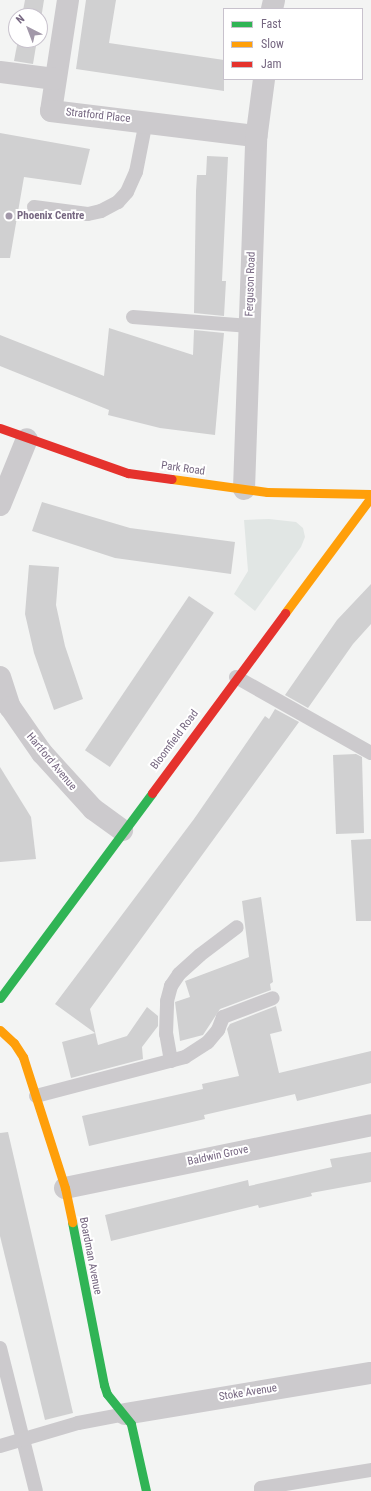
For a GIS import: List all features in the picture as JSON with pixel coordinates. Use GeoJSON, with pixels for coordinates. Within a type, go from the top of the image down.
{"type":"FeatureCollection","features":[{"type":"Feature","properties":{"kind":"street","name":"Stratford Place"},"geometry":{"type":"LineString","coordinates":[[68,0],[51,111],[146,121],[256,136]]}},
{"type":"Feature","properties":{"kind":"street"},"geometry":{"type":"LineString","coordinates":[[0,72],[55,79]]}},
{"type":"Feature","properties":{"kind":"street","name":"Ferguson Road"},"geometry":{"type":"LineString","coordinates":[[244,489],[256,136],[264,80]]}},
{"type":"Feature","properties":{"kind":"street","name":"Park Road"},"geometry":{"type":"LineString","coordinates":[[0,428],[27,439],[128,473],[244,489],[371,495]]}},
{"type":"Feature","properties":{"kind":"street"},"geometry":{"type":"LineString","coordinates":[[0,505],[27,439]]}},
{"type":"Feature","properties":{"kind":"street","name":"Bloomfield Road"},"geometry":{"type":"LineString","coordinates":[[0,998],[122,830],[371,495]]}},
{"type":"Feature","properties":{"kind":"street","name":"Hartford Avenue"},"geometry":{"type":"LineString","coordinates":[[0,677],[10,707],[42,753],[93,810],[122,830]]}},
{"type":"Feature","properties":{"kind":"street","name":"Boardman Avenue"},"geometry":{"type":"LineString","coordinates":[[0,1030],[14,1043],[23,1056],[36,1096],[64,1188],[104,1385],[107,1394],[125,1414],[131,1424],[146,1491]]}},
{"type":"Feature","properties":{"kind":"street","name":"Baldwin Grove"},"geometry":{"type":"LineString","coordinates":[[64,1188],[371,1125]]}},
{"type":"Feature","properties":{"kind":"street","name":"Stoke Avenue"},"geometry":{"type":"LineString","coordinates":[[125,1414],[370,1376]]}},
{"type":"Feature","properties":{"kind":"lane"},"geometry":{"type":"LineString","coordinates":[[34,207],[88,214],[101,211],[118,202],[127,192],[136,172],[146,121]]}},
{"type":"Feature","properties":{"kind":"lane"},"geometry":{"type":"LineString","coordinates":[[133,317],[250,326]]}},
{"type":"Feature","properties":{"kind":"lane"},"geometry":{"type":"LineString","coordinates":[[236,677],[371,752]]}},
{"type":"Feature","properties":{"kind":"lane"},"geometry":{"type":"LineString","coordinates":[[171,1061],[166,1034],[167,1001],[171,986],[179,974],[200,955],[237,927]]}},
{"type":"Feature","properties":{"kind":"lane"},"geometry":{"type":"LineString","coordinates":[[36,1096],[185,1057],[208,1042],[227,1014],[273,998]]}},
{"type":"Feature","properties":{"kind":"lane"},"geometry":{"type":"LineString","coordinates":[[0,1348],[36,1491]]}},
{"type":"Feature","properties":{"kind":"lane"},"geometry":{"type":"LineString","coordinates":[[0,1446],[22,1439],[125,1414]]}},
{"type":"Feature","properties":{"kind":"lane"},"geometry":{"type":"LineString","coordinates":[[261,1491],[261,1488],[371,1470]]}},
{"type":"Feature","properties":{"kind":"shaded area"},"geometry":{"type":"Polygon","coordinates":[[[269,519],[296,522],[303,528],[305,537],[301,547],[255,611],[234,594],[248,571],[244,520],[269,519]]]}},
{"type":"Feature","properties":{"kind":"building"},"geometry":{"type":"Polygon","coordinates":[[[25,0],[44,0],[43,8],[24,8],[25,0]]]}},
{"type":"Feature","properties":{"kind":"building"},"geometry":{"type":"Polygon","coordinates":[[[86,0],[116,0],[109,43],[223,60],[224,91],[76,69],[86,0]]]}},
{"type":"Feature","properties":{"kind":"building"},"geometry":{"type":"Polygon","coordinates":[[[16,48],[36,48],[33,64],[14,61],[16,48]]]}},
{"type":"Feature","properties":{"kind":"building","name":"Phoenix Centre"},"geometry":{"type":"Polygon","coordinates":[[[0,133],[90,149],[81,185],[24,177],[10,258],[0,258],[0,133]]]}},
{"type":"Feature","properties":{"kind":"building"},"geometry":{"type":"Polygon","coordinates":[[[207,156],[228,157],[222,281],[226,281],[224,316],[194,313],[197,175],[206,175],[207,156]]]}},
{"type":"Feature","properties":{"kind":"building"},"geometry":{"type":"Polygon","coordinates":[[[109,328],[193,355],[194,330],[224,333],[215,435],[160,428],[108,415],[109,410],[0,366],[0,335],[104,376],[109,328]]]}},
{"type":"Feature","properties":{"kind":"building"},"geometry":{"type":"Polygon","coordinates":[[[42,502],[130,528],[235,542],[231,574],[115,558],[32,531],[42,502]]]}},
{"type":"Feature","properties":{"kind":"building"},"geometry":{"type":"Polygon","coordinates":[[[29,565],[59,567],[56,605],[65,646],[83,699],[54,710],[34,653],[25,614],[29,565]]]}},
{"type":"Feature","properties":{"kind":"building"},"geometry":{"type":"Polygon","coordinates":[[[371,584],[371,624],[353,644],[308,708],[285,695],[337,620],[371,584]]]}},
{"type":"Feature","properties":{"kind":"building"},"geometry":{"type":"Polygon","coordinates":[[[189,596],[214,613],[110,767],[85,750],[189,596]]]}},
{"type":"Feature","properties":{"kind":"building"},"geometry":{"type":"Polygon","coordinates":[[[275,709],[299,722],[90,1009],[98,1045],[127,1036],[147,1007],[158,1016],[158,1026],[142,1047],[143,1059],[71,1078],[62,1042],[95,1033],[55,1004],[194,819],[265,716],[269,719],[275,709]]]}},
{"type":"Feature","properties":{"kind":"building"},"geometry":{"type":"Polygon","coordinates":[[[356,754],[362,757],[364,833],[336,834],[333,755],[356,754]]]}},
{"type":"Feature","properties":{"kind":"building"},"geometry":{"type":"Polygon","coordinates":[[[0,767],[31,817],[36,859],[0,862],[0,767]]]}},
{"type":"Feature","properties":{"kind":"building"},"geometry":{"type":"Polygon","coordinates":[[[371,839],[371,921],[356,921],[351,840],[371,839]]]}},
{"type":"Feature","properties":{"kind":"building"},"geometry":{"type":"Polygon","coordinates":[[[261,897],[273,982],[270,984],[271,990],[220,1009],[203,1035],[180,1041],[175,1002],[190,997],[185,981],[249,957],[242,901],[261,897]]]}},
{"type":"Feature","properties":{"kind":"building"},"geometry":{"type":"Polygon","coordinates":[[[276,1006],[282,1031],[270,1034],[279,1073],[371,1051],[371,1083],[297,1101],[295,1094],[204,1115],[205,1119],[89,1146],[82,1116],[203,1089],[202,1084],[239,1076],[227,1029],[230,1024],[276,1006]]]}},
{"type":"Feature","properties":{"kind":"building"},"geometry":{"type":"Polygon","coordinates":[[[8,1132],[73,1413],[45,1420],[0,1236],[0,1133],[8,1132]]]}},
{"type":"Feature","properties":{"kind":"building"},"geometry":{"type":"Polygon","coordinates":[[[371,1152],[371,1182],[311,1193],[312,1196],[259,1208],[258,1205],[111,1241],[105,1215],[248,1180],[249,1186],[332,1167],[330,1159],[371,1152]]]}},
{"type":"Feature","properties":{"kind":"traffic: fast"},"geometry":{"type":"LineString","coordinates":[[0,998],[152,793]]}},
{"type":"Feature","properties":{"kind":"traffic: fast"},"geometry":{"type":"LineString","coordinates":[[72,1222],[104,1385],[107,1394],[131,1424],[146,1491]]}},
{"type":"Feature","properties":{"kind":"traffic: slow"},"geometry":{"type":"LineString","coordinates":[[172,479],[267,492],[371,494]]}},
{"type":"Feature","properties":{"kind":"traffic: slow"},"geometry":{"type":"LineString","coordinates":[[285,613],[371,497]]}},
{"type":"Feature","properties":{"kind":"traffic: slow"},"geometry":{"type":"LineString","coordinates":[[0,1030],[14,1043],[23,1057],[65,1188],[72,1222]]}},
{"type":"Feature","properties":{"kind":"traffic: jam"},"geometry":{"type":"LineString","coordinates":[[0,428],[128,473],[172,479]]}},
{"type":"Feature","properties":{"kind":"traffic: jam"},"geometry":{"type":"LineString","coordinates":[[152,793],[285,613]]}},
{"type":"Feature","properties":{"kind":"place","name":"Phoenix Centre"},"geometry":{"type":"Point","coordinates":[9,216]}}]}
